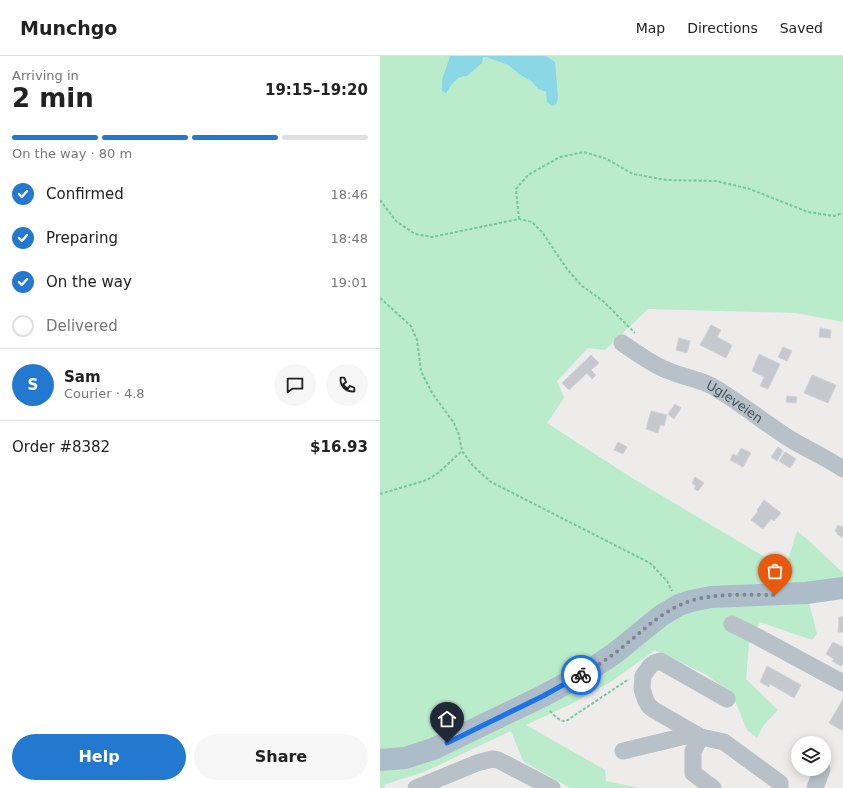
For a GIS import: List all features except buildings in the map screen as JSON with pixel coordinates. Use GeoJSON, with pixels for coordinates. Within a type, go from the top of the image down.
{"type":"FeatureCollection","features":[{"type":"Feature","properties":{"kind":"main road"},"geometry":{"type":"LineString","coordinates":[[380,760],[405,758],[433,749],[543,696],[587,672],[615,653],[662,615],[679,605],[711,597],[806,593],[843,588]]}},
{"type":"Feature","properties":{"kind":"street","name":"Ugleveien"},"geometry":{"type":"LineString","coordinates":[[622,343],[667,371],[712,386],[787,437],[830,460],[843,469]]}},
{"type":"Feature","properties":{"kind":"street"},"geometry":{"type":"LineString","coordinates":[[732,624],[843,684]]}},
{"type":"Feature","properties":{"kind":"street"},"geometry":{"type":"LineString","coordinates":[[727,699],[660,661],[650,666],[643,679],[642,689],[644,696],[649,706],[654,710],[697,735],[724,742],[780,783],[780,788]]}},
{"type":"Feature","properties":{"kind":"street"},"geometry":{"type":"LineString","coordinates":[[623,751],[697,735]]}},
{"type":"Feature","properties":{"kind":"street"},"geometry":{"type":"LineString","coordinates":[[697,735],[693,751],[693,773],[713,788]]}},
{"type":"Feature","properties":{"kind":"street"},"geometry":{"type":"LineString","coordinates":[[416,788],[477,763],[492,759],[498,760],[531,783],[552,788]]}},
{"type":"Feature","properties":{"kind":"street"},"geometry":{"type":"LineString","coordinates":[[815,788],[819,776]]}},
{"type":"Feature","properties":{"kind":"path"},"geometry":{"type":"LineString","coordinates":[[519,219],[516,189],[528,175],[560,157],[584,152],[607,159],[633,174],[666,180],[716,181],[750,189],[808,212],[834,216],[843,213]]}},
{"type":"Feature","properties":{"kind":"path"},"geometry":{"type":"LineString","coordinates":[[380,200],[396,221],[415,234],[432,236],[519,219],[532,222],[542,232],[567,269],[582,286],[603,301],[637,336]]}},
{"type":"Feature","properties":{"kind":"path"},"geometry":{"type":"LineString","coordinates":[[380,298],[411,326],[417,340],[421,371],[432,393],[454,422],[459,435],[462,451],[473,466],[491,482],[650,563],[667,580],[679,605]]}},
{"type":"Feature","properties":{"kind":"path"},"geometry":{"type":"LineString","coordinates":[[380,494],[427,480],[438,473],[462,451]]}},
{"type":"Feature","properties":{"kind":"path"},"geometry":{"type":"LineString","coordinates":[[548,706],[554,715],[561,721],[566,721],[629,679],[643,679]]}},
{"type":"Feature","properties":{"kind":"green space"},"geometry":{"type":"Polygon","coordinates":[[[380,56],[450,56],[442,79],[453,81],[486,57],[508,65],[520,75],[531,81],[538,89],[546,92],[555,62],[546,56],[843,56],[843,322],[796,313],[648,309],[605,350],[588,348],[557,381],[564,398],[547,423],[632,478],[785,569],[797,531],[843,573],[843,580],[805,587],[817,634],[812,640],[760,622],[749,644],[746,679],[778,710],[763,726],[757,738],[747,730],[734,698],[728,691],[707,675],[655,650],[612,681],[573,703],[526,725],[605,770],[606,781],[638,788],[570,788],[523,761],[511,731],[424,772],[386,784],[383,788],[380,788],[380,56]]]}},
{"type":"Feature","properties":{"kind":"water"},"geometry":{"type":"Polygon","coordinates":[[[450,56],[546,56],[555,62],[558,98],[556,104],[553,106],[547,102],[546,92],[538,89],[531,81],[520,75],[508,65],[486,57],[483,58],[482,63],[467,76],[457,79],[446,93],[442,91],[442,79],[450,56]]]}},
{"type":"Feature","properties":{"kind":"way so far"},"geometry":{"type":"LineString","coordinates":[[581,675],[615,653],[662,615],[679,605],[700,598],[775,595]]}},
{"type":"Feature","properties":{"kind":"route"},"geometry":{"type":"LineString","coordinates":[[447,743],[543,696],[581,675]]}}]}
